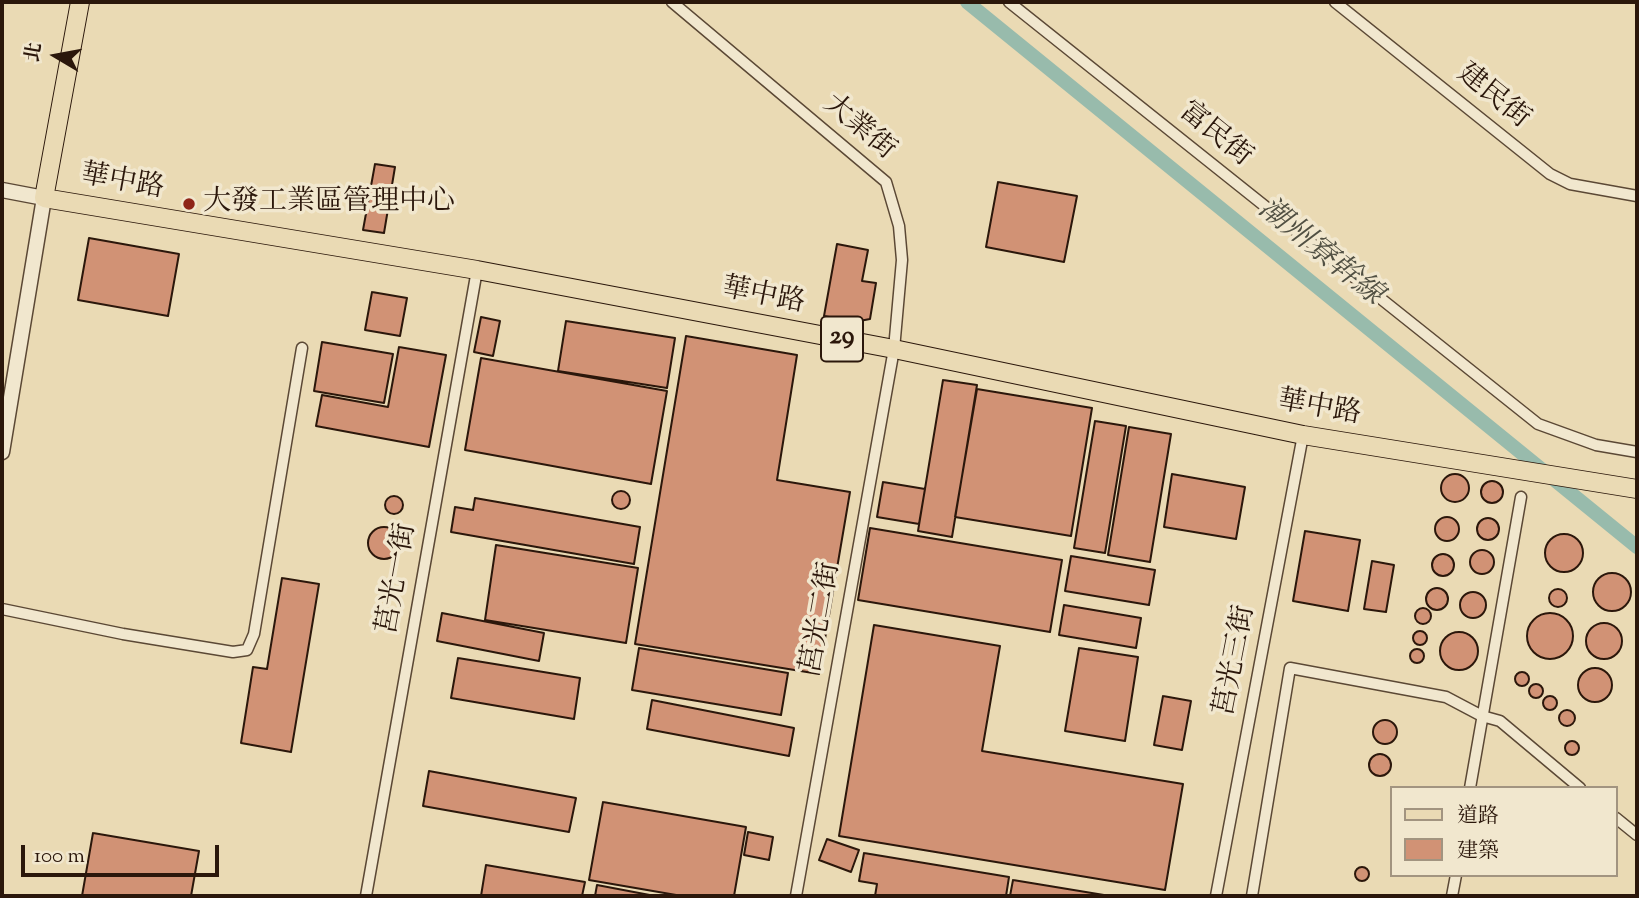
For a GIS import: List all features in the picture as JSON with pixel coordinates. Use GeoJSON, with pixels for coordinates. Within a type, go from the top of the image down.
{"type":"FeatureCollection","features":[{"type":"Feature","properties":{"kind":"main road"},"geometry":{"type":"LineString","coordinates":[[44,198],[80,2]]}},
{"type":"Feature","properties":{"kind":"main road","name":"華中路"},"geometry":{"type":"LineString","coordinates":[[44,198],[477,270],[894,349],[1303,435],[1637,489]]}},
{"type":"Feature","properties":{"kind":"street","name":"大業街"},"geometry":{"type":"LineString","coordinates":[[672,2],[886,182],[900,226],[902,260],[894,349]]}},
{"type":"Feature","properties":{"kind":"street","name":"富民街"},"geometry":{"type":"LineString","coordinates":[[1009,2],[1538,424],[1596,445],[1637,452]]}},
{"type":"Feature","properties":{"kind":"street","name":"建民街"},"geometry":{"type":"LineString","coordinates":[[1335,2],[1550,174],[1570,184],[1637,196]]}},
{"type":"Feature","properties":{"kind":"street","name":"華中路"},"geometry":{"type":"LineString","coordinates":[[2,190],[44,198]]}},
{"type":"Feature","properties":{"kind":"street"},"geometry":{"type":"LineString","coordinates":[[2,452],[44,198]]}},
{"type":"Feature","properties":{"kind":"street","name":"莒光一街"},"geometry":{"type":"LineString","coordinates":[[366,896],[477,270]]}},
{"type":"Feature","properties":{"kind":"street"},"geometry":{"type":"LineString","coordinates":[[2,609],[123,634],[233,652],[247,650],[254,634],[302,348]]}},
{"type":"Feature","properties":{"kind":"street","name":"莒光二街"},"geometry":{"type":"LineString","coordinates":[[796,896],[894,349]]}},
{"type":"Feature","properties":{"kind":"street","name":"莒光三街"},"geometry":{"type":"LineString","coordinates":[[1216,896],[1303,435]]}},
{"type":"Feature","properties":{"kind":"street"},"geometry":{"type":"LineString","coordinates":[[1470,786],[1521,497]]}},
{"type":"Feature","properties":{"kind":"street"},"geometry":{"type":"LineString","coordinates":[[1252,896],[1290,667],[1446,697],[1482,716],[1500,721],[1578,786]]}},
{"type":"Feature","properties":{"kind":"street"},"geometry":{"type":"LineString","coordinates":[[1618,820],[1637,835]]}},
{"type":"Feature","properties":{"kind":"street"},"geometry":{"type":"LineString","coordinates":[[1452,896],[1456,877]]}},
{"type":"Feature","properties":{"kind":"building"},"geometry":{"type":"Polygon","coordinates":[[[375,164],[395,167],[384,233],[363,230],[375,164]]]}},
{"type":"Feature","properties":{"kind":"building"},"geometry":{"type":"Polygon","coordinates":[[[998,182],[1077,196],[1064,262],[986,247],[998,182]]]}},
{"type":"Feature","properties":{"kind":"building"},"geometry":{"type":"Polygon","coordinates":[[[89,238],[179,254],[168,316],[78,300],[89,238]]]}},
{"type":"Feature","properties":{"kind":"building"},"geometry":{"type":"Polygon","coordinates":[[[837,244],[868,250],[862,281],[876,283],[870,319],[854,322],[824,316],[837,244]]]}},
{"type":"Feature","properties":{"kind":"building"},"geometry":{"type":"Polygon","coordinates":[[[372,292],[407,298],[400,336],[365,330],[372,292]]]}},
{"type":"Feature","properties":{"kind":"building"},"geometry":{"type":"Polygon","coordinates":[[[481,317],[500,321],[493,356],[474,352],[481,317]]]}},
{"type":"Feature","properties":{"kind":"building"},"geometry":{"type":"Polygon","coordinates":[[[566,321],[675,338],[667,388],[558,371],[566,321]]]}},
{"type":"Feature","properties":{"kind":"building"},"geometry":{"type":"Polygon","coordinates":[[[686,336],[797,355],[777,480],[850,492],[819,674],[635,644],[686,336]]]}},
{"type":"Feature","properties":{"kind":"building"},"geometry":{"type":"Polygon","coordinates":[[[322,342],[393,354],[384,403],[314,391],[322,342]]]}},
{"type":"Feature","properties":{"kind":"building"},"geometry":{"type":"Polygon","coordinates":[[[399,347],[446,355],[429,447],[316,426],[322,395],[388,407],[399,347]]]}},
{"type":"Feature","properties":{"kind":"building"},"geometry":{"type":"Polygon","coordinates":[[[481,358],[667,391],[651,484],[465,450],[481,358]]]}},
{"type":"Feature","properties":{"kind":"building"},"geometry":{"type":"Polygon","coordinates":[[[943,380],[977,385],[952,537],[918,531],[943,380]]]}},
{"type":"Feature","properties":{"kind":"building"},"geometry":{"type":"Polygon","coordinates":[[[977,389],[1092,408],[1071,536],[955,517],[977,389]]]}},
{"type":"Feature","properties":{"kind":"building"},"geometry":{"type":"Polygon","coordinates":[[[1095,421],[1126,426],[1105,553],[1074,548],[1095,421]]]}},
{"type":"Feature","properties":{"kind":"building"},"geometry":{"type":"Polygon","coordinates":[[[1129,427],[1171,434],[1150,562],[1108,555],[1129,427]]]}},
{"type":"Feature","properties":{"kind":"building"},"geometry":{"type":"Polygon","coordinates":[[[1172,474],[1245,487],[1236,539],[1164,527],[1172,474]]]}},
{"type":"Feature","properties":{"kind":"building"},"geometry":{"type":"Polygon","coordinates":[[[1455,474],[1465,478],[1469,488],[1465,498],[1455,502],[1445,498],[1441,488],[1445,478],[1455,474]]]}},
{"type":"Feature","properties":{"kind":"building"},"geometry":{"type":"Polygon","coordinates":[[[1492,481],[1500,484],[1503,492],[1500,500],[1492,503],[1484,500],[1481,492],[1484,484],[1492,481]]]}},
{"type":"Feature","properties":{"kind":"building"},"geometry":{"type":"Polygon","coordinates":[[[883,482],[925,489],[919,524],[877,517],[883,482]]]}},
{"type":"Feature","properties":{"kind":"building"},"geometry":{"type":"Polygon","coordinates":[[[621,491],[627,494],[630,500],[627,506],[621,509],[615,506],[612,500],[615,494],[621,491]]]}},
{"type":"Feature","properties":{"kind":"building"},"geometry":{"type":"Polygon","coordinates":[[[394,496],[400,499],[403,505],[400,511],[394,514],[388,511],[385,505],[388,499],[394,496]]]}},
{"type":"Feature","properties":{"kind":"building"},"geometry":{"type":"Polygon","coordinates":[[[475,498],[640,527],[634,564],[451,532],[455,507],[473,510],[475,498]]]}},
{"type":"Feature","properties":{"kind":"building"},"geometry":{"type":"Polygon","coordinates":[[[1447,517],[1456,520],[1459,529],[1456,538],[1447,541],[1438,538],[1435,529],[1438,520],[1447,517]]]}},
{"type":"Feature","properties":{"kind":"building"},"geometry":{"type":"Polygon","coordinates":[[[1488,518],[1496,521],[1499,529],[1496,537],[1488,540],[1480,537],[1477,529],[1480,521],[1488,518]]]}},
{"type":"Feature","properties":{"kind":"building"},"geometry":{"type":"Polygon","coordinates":[[[384,527],[395,532],[400,543],[395,554],[384,559],[373,554],[368,543],[373,532],[384,527]]]}},
{"type":"Feature","properties":{"kind":"building"},"geometry":{"type":"Polygon","coordinates":[[[870,528],[1062,560],[1050,632],[858,600],[870,528]]]}},
{"type":"Feature","properties":{"kind":"building"},"geometry":{"type":"Polygon","coordinates":[[[1305,531],[1360,540],[1348,611],[1293,601],[1305,531]]]}},
{"type":"Feature","properties":{"kind":"building"},"geometry":{"type":"Polygon","coordinates":[[[1564,534],[1578,539],[1583,553],[1578,567],[1564,572],[1550,567],[1545,553],[1550,539],[1564,534]]]}},
{"type":"Feature","properties":{"kind":"building"},"geometry":{"type":"Polygon","coordinates":[[[496,545],[638,568],[626,643],[485,620],[496,545]]]}},
{"type":"Feature","properties":{"kind":"building"},"geometry":{"type":"Polygon","coordinates":[[[1482,550],[1490,554],[1494,562],[1490,570],[1482,574],[1474,570],[1470,562],[1474,554],[1482,550]]]}},
{"type":"Feature","properties":{"kind":"building"},"geometry":{"type":"Polygon","coordinates":[[[1443,554],[1451,557],[1454,565],[1451,573],[1443,576],[1435,573],[1432,565],[1435,557],[1443,554]]]}},
{"type":"Feature","properties":{"kind":"building"},"geometry":{"type":"Polygon","coordinates":[[[1071,556],[1155,570],[1149,605],[1065,591],[1071,556]]]}},
{"type":"Feature","properties":{"kind":"building"},"geometry":{"type":"Polygon","coordinates":[[[1372,561],[1394,565],[1386,612],[1364,609],[1372,561]]]}},
{"type":"Feature","properties":{"kind":"building"},"geometry":{"type":"Polygon","coordinates":[[[1612,573],[1625,579],[1631,592],[1625,605],[1612,611],[1599,605],[1593,592],[1599,579],[1612,573]]]}},
{"type":"Feature","properties":{"kind":"building"},"geometry":{"type":"Polygon","coordinates":[[[282,578],[319,584],[291,752],[241,743],[253,667],[267,669],[282,578]]]}},
{"type":"Feature","properties":{"kind":"building"},"geometry":{"type":"Polygon","coordinates":[[[1437,588],[1445,591],[1448,599],[1445,607],[1437,610],[1429,607],[1426,599],[1429,591],[1437,588]]]}},
{"type":"Feature","properties":{"kind":"building"},"geometry":{"type":"Polygon","coordinates":[[[1558,589],[1564,592],[1567,598],[1564,604],[1558,607],[1552,604],[1549,598],[1552,592],[1558,589]]]}},
{"type":"Feature","properties":{"kind":"building"},"geometry":{"type":"Polygon","coordinates":[[[1473,592],[1482,596],[1486,605],[1482,614],[1473,618],[1464,614],[1460,605],[1464,596],[1473,592]]]}},
{"type":"Feature","properties":{"kind":"building"},"geometry":{"type":"Polygon","coordinates":[[[1064,605],[1141,618],[1136,648],[1059,635],[1064,605]]]}},
{"type":"Feature","properties":{"kind":"building"},"geometry":{"type":"Polygon","coordinates":[[[1423,608],[1429,610],[1429,622],[1423,624],[1417,622],[1415,616],[1417,610],[1423,608]]]}},
{"type":"Feature","properties":{"kind":"building"},"geometry":{"type":"Polygon","coordinates":[[[442,613],[544,633],[539,661],[437,641],[442,613]]]}},
{"type":"Feature","properties":{"kind":"building"},"geometry":{"type":"Polygon","coordinates":[[[1550,613],[1566,620],[1573,636],[1566,652],[1550,659],[1534,652],[1527,636],[1534,620],[1550,613]]]}},
{"type":"Feature","properties":{"kind":"building"},"geometry":{"type":"Polygon","coordinates":[[[1604,623],[1617,628],[1622,641],[1617,654],[1604,659],[1591,654],[1586,641],[1591,628],[1604,623]]]}},
{"type":"Feature","properties":{"kind":"building"},"geometry":{"type":"Polygon","coordinates":[[[874,625],[1000,646],[982,751],[1183,784],[1165,890],[839,836],[874,625]]]}},
{"type":"Feature","properties":{"kind":"building"},"geometry":{"type":"Polygon","coordinates":[[[1417,631],[1423,631],[1427,638],[1423,645],[1417,645],[1413,641],[1413,635],[1417,631]]]}},
{"type":"Feature","properties":{"kind":"building"},"geometry":{"type":"Polygon","coordinates":[[[1459,632],[1472,638],[1478,651],[1472,664],[1459,670],[1446,664],[1440,651],[1446,638],[1459,632]]]}},
{"type":"Feature","properties":{"kind":"building"},"geometry":{"type":"Polygon","coordinates":[[[639,648],[788,673],[781,715],[632,690],[639,648]]]}},
{"type":"Feature","properties":{"kind":"building"},"geometry":{"type":"Polygon","coordinates":[[[1079,648],[1138,657],[1125,741],[1065,731],[1079,648]]]}},
{"type":"Feature","properties":{"kind":"building"},"geometry":{"type":"Polygon","coordinates":[[[1414,649],[1420,649],[1424,656],[1420,663],[1414,663],[1410,659],[1410,653],[1414,649]]]}},
{"type":"Feature","properties":{"kind":"building"},"geometry":{"type":"Polygon","coordinates":[[[458,658],[580,678],[574,719],[451,698],[458,658]]]}},
{"type":"Feature","properties":{"kind":"building"},"geometry":{"type":"Polygon","coordinates":[[[1595,668],[1607,673],[1612,685],[1607,697],[1595,702],[1583,697],[1578,685],[1583,673],[1595,668]]]}},
{"type":"Feature","properties":{"kind":"building"},"geometry":{"type":"Polygon","coordinates":[[[1522,672],[1527,674],[1527,684],[1522,686],[1517,684],[1515,679],[1517,674],[1522,672]]]}},
{"type":"Feature","properties":{"kind":"building"},"geometry":{"type":"Polygon","coordinates":[[[1536,684],[1541,686],[1541,696],[1536,698],[1531,696],[1529,691],[1531,686],[1536,684]]]}},
{"type":"Feature","properties":{"kind":"building"},"geometry":{"type":"Polygon","coordinates":[[[1163,696],[1191,701],[1182,750],[1154,745],[1163,696]]]}},
{"type":"Feature","properties":{"kind":"building"},"geometry":{"type":"Polygon","coordinates":[[[1550,696],[1555,698],[1555,708],[1550,710],[1545,708],[1543,703],[1545,698],[1550,696]]]}},
{"type":"Feature","properties":{"kind":"building"},"geometry":{"type":"Polygon","coordinates":[[[652,700],[794,728],[789,756],[647,729],[652,700]]]}},
{"type":"Feature","properties":{"kind":"building"},"geometry":{"type":"Polygon","coordinates":[[[1564,710],[1570,710],[1575,718],[1573,724],[1564,726],[1559,721],[1559,715],[1564,710]]]}},
{"type":"Feature","properties":{"kind":"building"},"geometry":{"type":"Polygon","coordinates":[[[1385,720],[1396,727],[1397,732],[1390,743],[1385,744],[1374,737],[1373,732],[1380,721],[1385,720]]]}},
{"type":"Feature","properties":{"kind":"building"},"geometry":{"type":"Polygon","coordinates":[[[1572,741],[1577,743],[1577,753],[1572,755],[1567,753],[1565,748],[1567,743],[1572,741]]]}},
{"type":"Feature","properties":{"kind":"building"},"geometry":{"type":"Polygon","coordinates":[[[1376,754],[1384,754],[1391,761],[1391,769],[1384,776],[1376,776],[1369,769],[1369,761],[1376,754]]]}},
{"type":"Feature","properties":{"kind":"building"},"geometry":{"type":"Polygon","coordinates":[[[429,771],[576,798],[569,832],[423,806],[429,771]]]}},
{"type":"Feature","properties":{"kind":"building"},"geometry":{"type":"Polygon","coordinates":[[[603,802],[746,827],[734,896],[682,896],[589,880],[603,802]]]}},
{"type":"Feature","properties":{"kind":"building"},"geometry":{"type":"Polygon","coordinates":[[[748,832],[773,837],[769,860],[744,855],[748,832]]]}},
{"type":"Feature","properties":{"kind":"building"},"geometry":{"type":"Polygon","coordinates":[[[93,833],[199,851],[191,896],[82,896],[93,833]]]}},
{"type":"Feature","properties":{"kind":"building"},"geometry":{"type":"Polygon","coordinates":[[[827,839],[859,850],[851,872],[819,860],[827,839]]]}},
{"type":"Feature","properties":{"kind":"building"},"geometry":{"type":"Polygon","coordinates":[[[864,853],[1009,877],[1006,896],[875,896],[877,884],[859,881],[864,853]]]}},
{"type":"Feature","properties":{"kind":"building"},"geometry":{"type":"Polygon","coordinates":[[[486,865],[585,882],[582,896],[481,896],[486,865]]]}},
{"type":"Feature","properties":{"kind":"building"},"geometry":{"type":"Polygon","coordinates":[[[1362,867],[1367,869],[1367,879],[1362,881],[1357,879],[1355,874],[1357,869],[1362,867]]]}},
{"type":"Feature","properties":{"kind":"building"},"geometry":{"type":"Polygon","coordinates":[[[1013,880],[1110,896],[1010,896],[1013,880]]]}},
{"type":"Feature","properties":{"kind":"building"},"geometry":{"type":"Polygon","coordinates":[[[597,885],[655,896],[595,896],[597,885]]]}},
{"type":"Feature","properties":{"kind":"waterway","name":"潮州寮幹線"},"geometry":{"type":"LineString","coordinates":[[967,2],[1637,547]]}},
{"type":"Feature","properties":{"kind":"place","name":"大發工業區管理中心"},"geometry":{"type":"Point","coordinates":[189,204]}}]}
